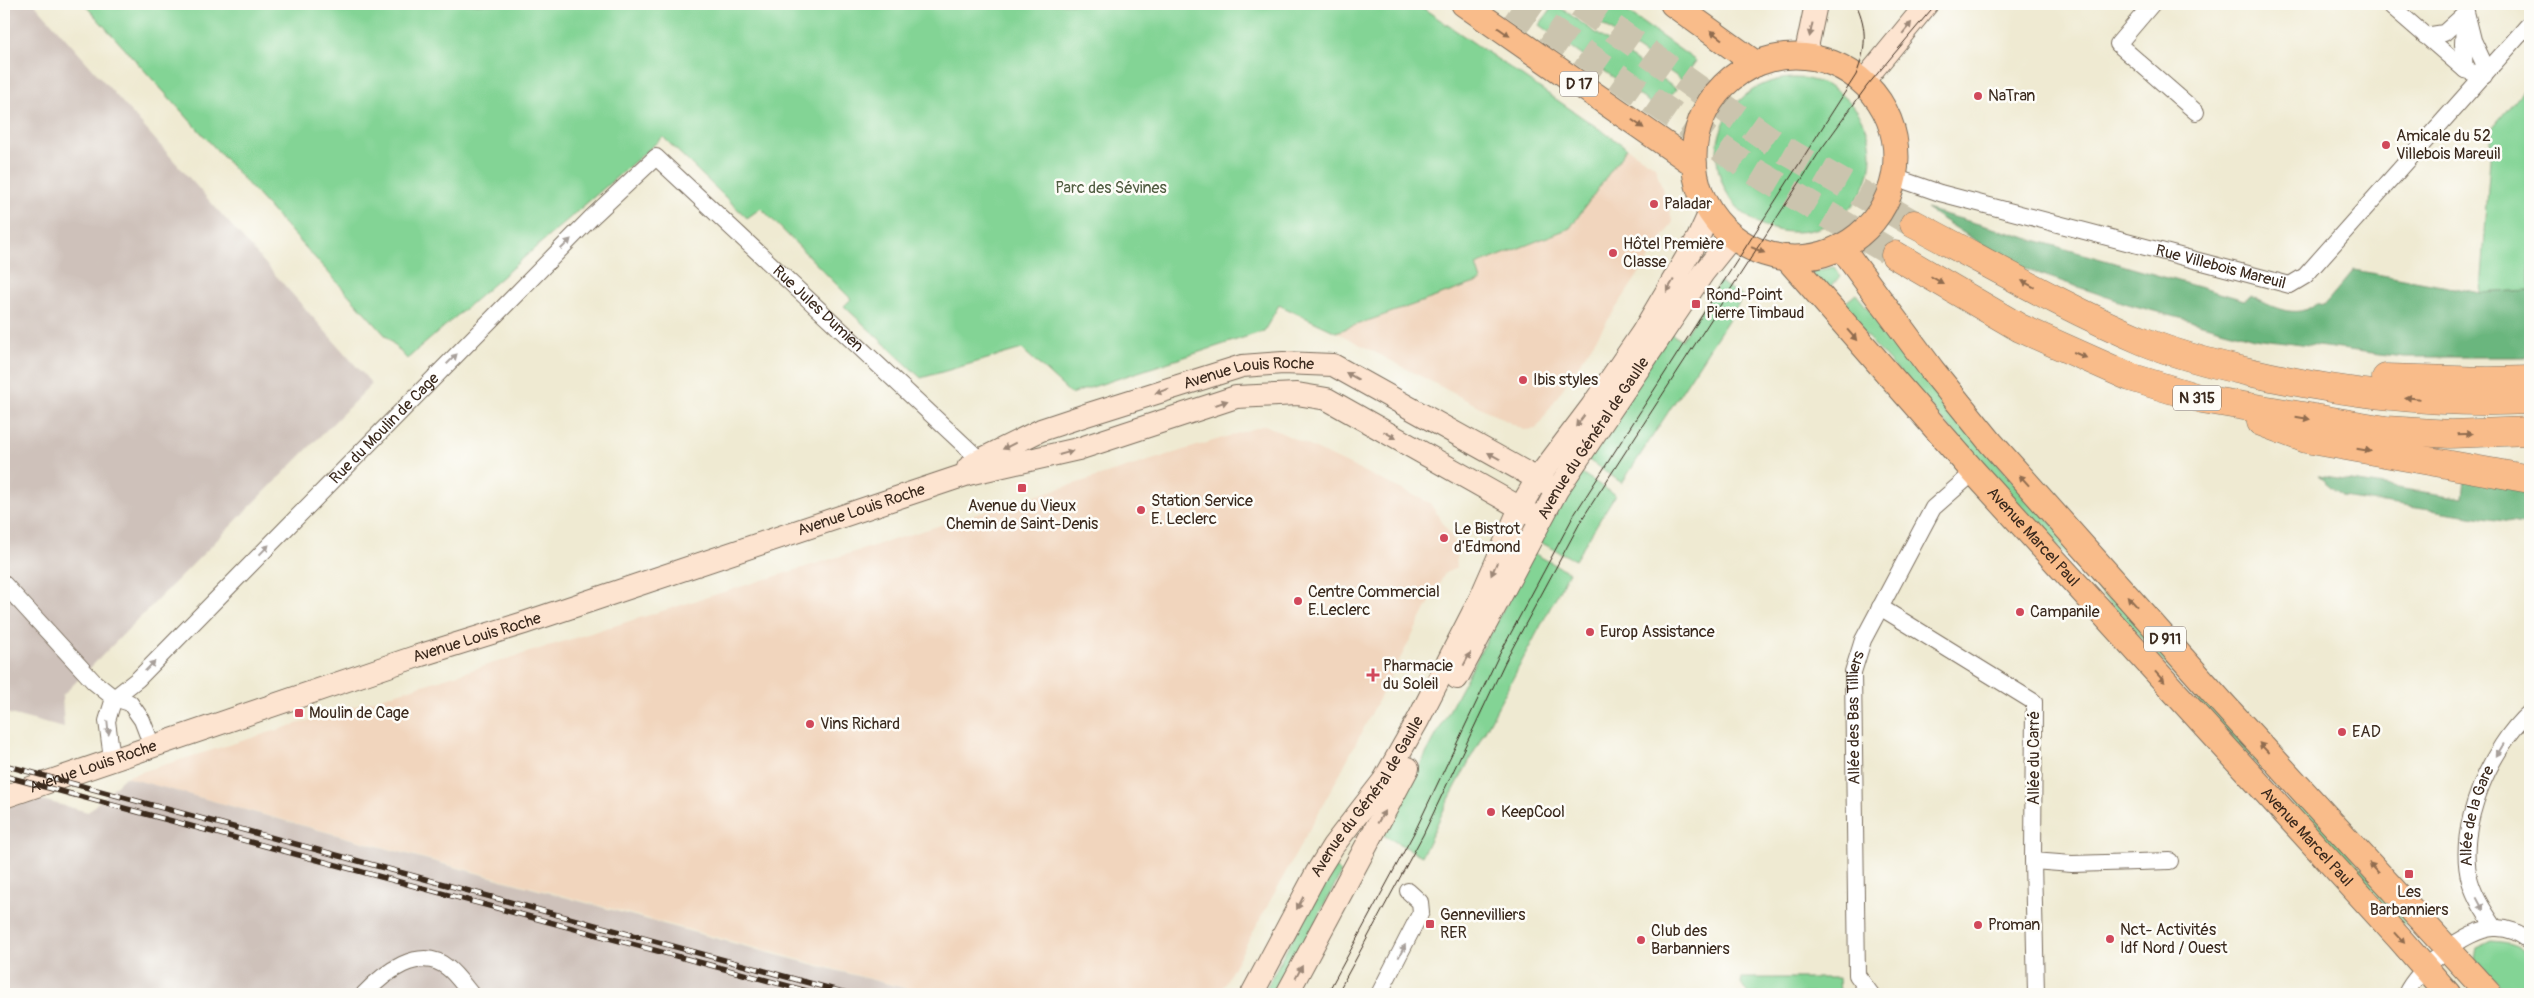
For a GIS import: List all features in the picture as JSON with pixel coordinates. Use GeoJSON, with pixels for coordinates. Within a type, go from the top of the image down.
{"type":"FeatureCollection","features":[{"type":"Feature","properties":{"kind":"highway","name":"N 315"},"geometry":{"type":"LineString","coordinates":[[1914,224],[2071,307],[2144,342],[2210,363],[2302,384],[2448,402],[2530,400]]}},
{"type":"Feature","properties":{"kind":"highway","name":"N 315"},"geometry":{"type":"LineString","coordinates":[[1895,255],[2020,328],[2130,377],[2202,399],[2306,439],[2530,479]]}},
{"type":"Feature","properties":{"kind":"highway","name":"N 315"},"geometry":{"type":"LineString","coordinates":[[2071,307],[2213,350],[2305,368],[2397,379],[2530,380]]}},
{"type":"Feature","properties":{"kind":"highway","name":"N 315"},"geometry":{"type":"LineString","coordinates":[[2202,399],[2386,430],[2450,434],[2530,431]]}},
{"type":"Feature","properties":{"kind":"main road","name":"D 17"},"geometry":{"type":"LineString","coordinates":[[1464,4],[1694,164]]}},
{"type":"Feature","properties":{"kind":"main road"},"geometry":{"type":"LineString","coordinates":[[1673,4],[1756,64]]}},
{"type":"Feature","properties":{"kind":"main road"},"geometry":{"type":"LineString","coordinates":[[1805,57],[1816,4]]}},
{"type":"Feature","properties":{"kind":"main road"},"geometry":{"type":"LineString","coordinates":[[1863,82],[1928,4]]}},
{"type":"Feature","properties":{"kind":"main road"},"geometry":{"type":"LineString","coordinates":[[1778,57],[1805,57],[1831,62],[1846,69],[1863,82],[1882,105],[1890,123],[1895,145],[1894,177],[1880,211],[1866,228],[1841,247],[1814,256],[1787,258],[1756,250],[1732,237],[1710,212],[1698,183],[1694,164],[1694,146],[1699,124],[1709,104],[1722,87],[1739,73],[1756,64],[1778,57]]}},
{"type":"Feature","properties":{"kind":"main road","name":"Avenue du Général de Gaulle"},"geometry":{"type":"LineString","coordinates":[[1252,994],[1333,846],[1384,780],[1418,720],[1481,597],[1520,508],[1537,478],[1626,357],[1698,238],[1710,212]]}},
{"type":"Feature","properties":{"kind":"main road","name":"Avenue du Général de Gaulle"},"geometry":{"type":"LineString","coordinates":[[1287,994],[1540,518],[1703,273],[1732,237]]}},
{"type":"Feature","properties":{"kind":"main road","name":"Avenue Marcel Paul"},"geometry":{"type":"LineString","coordinates":[[1841,247],[1932,370],[1992,443],[2224,704],[2489,994]]}},
{"type":"Feature","properties":{"kind":"main road","name":"Avenue Marcel Paul"},"geometry":{"type":"LineString","coordinates":[[1787,258],[1974,472],[2448,994]]}},
{"type":"Feature","properties":{"kind":"main road","name":"Avenue Louis Roche"},"geometry":{"type":"LineString","coordinates":[[951,480],[980,460],[1042,430],[1242,366],[1283,363],[1333,365],[1557,490]]}},
{"type":"Feature","properties":{"kind":"main road","name":"Avenue Louis Roche"},"geometry":{"type":"LineString","coordinates":[[4,797],[112,758],[951,480],[1078,449],[1236,397],[1297,394],[1327,399],[1540,518]]}},
{"type":"Feature","properties":{"kind":"main road"},"geometry":{"type":"LineString","coordinates":[[1333,846],[1358,860]]}},
{"type":"Feature","properties":{"kind":"street"},"geometry":{"type":"LineString","coordinates":[[2152,4],[2118,44],[2196,112]]}},
{"type":"Feature","properties":{"kind":"street"},"geometry":{"type":"LineString","coordinates":[[2389,4],[2465,70],[2484,76],[2486,68],[2473,40],[2465,8]]}},
{"type":"Feature","properties":{"kind":"street"},"geometry":{"type":"LineString","coordinates":[[2425,36],[2444,34],[2465,8]]}},
{"type":"Feature","properties":{"kind":"street"},"geometry":{"type":"LineString","coordinates":[[2465,8],[2462,44],[2465,70]]}},
{"type":"Feature","properties":{"kind":"street","name":"Rue Villebois Mareuil"},"geometry":{"type":"LineString","coordinates":[[1894,177],[1940,192],[2290,285],[2305,276],[2530,23]]}},
{"type":"Feature","properties":{"kind":"street","name":"Rue Jules Dumien"},"geometry":{"type":"LineString","coordinates":[[656,157],[980,460]]}},
{"type":"Feature","properties":{"kind":"street","name":"Rue du Moulin de Cage"},"geometry":{"type":"LineString","coordinates":[[114,698],[138,679],[585,224],[656,157]]}},
{"type":"Feature","properties":{"kind":"street","name":"Allée des Bas Tilliers"},"geometry":{"type":"LineString","coordinates":[[1871,994],[1858,975],[1853,672],[1863,640],[1933,508],[1974,472]]}},
{"type":"Feature","properties":{"kind":"street"},"geometry":{"type":"LineString","coordinates":[[4,584],[88,676],[114,698],[130,703],[142,720],[152,746]]}},
{"type":"Feature","properties":{"kind":"street","name":"Allée du Carré"},"geometry":{"type":"LineString","coordinates":[[1880,607],[2034,702],[2033,861],[2036,994]]}},
{"type":"Feature","properties":{"kind":"street"},"geometry":{"type":"LineString","coordinates":[[112,758],[107,721],[114,698]]}},
{"type":"Feature","properties":{"kind":"street","name":"Allée de la Gare"},"geometry":{"type":"LineString","coordinates":[[2495,928],[2480,906],[2469,880],[2466,842],[2472,811],[2495,757],[2508,736],[2530,712]]}},
{"type":"Feature","properties":{"kind":"street"},"geometry":{"type":"LineString","coordinates":[[2033,861],[2072,864],[2170,862]]}},
{"type":"Feature","properties":{"kind":"street"},"geometry":{"type":"LineString","coordinates":[[1379,994],[1420,918],[1420,902],[1408,890]]}},
{"type":"Feature","properties":{"kind":"street"},"geometry":{"type":"LineString","coordinates":[[2406,994],[2425,967],[2449,949],[2479,931],[2495,928],[2520,932],[2530,941]]}},
{"type":"Feature","properties":{"kind":"street"},"geometry":{"type":"LineString","coordinates":[[364,994],[381,976],[402,965],[410,961],[429,960],[447,967],[471,994]]}},
{"type":"Feature","properties":{"kind":"shaded area"},"geometry":{"type":"Polygon","coordinates":[[[4,4],[35,4],[372,384],[62,696],[64,728],[6,713],[4,721],[4,4]]]}},
{"type":"Feature","properties":{"kind":"shaded area"},"geometry":{"type":"Polygon","coordinates":[[[1627,148],[1655,166],[1673,222],[1536,429],[1524,430],[1336,332],[1481,281],[1476,265],[1570,228],[1627,148]]]}},
{"type":"Feature","properties":{"kind":"shaded area"},"geometry":{"type":"Polygon","coordinates":[[[1265,425],[1430,503],[1455,542],[1457,568],[1445,573],[1337,779],[1219,994],[927,994],[125,777],[1265,425]]]}},
{"type":"Feature","properties":{"kind":"shaded area"},"geometry":{"type":"Polygon","coordinates":[[[125,777],[769,953],[927,994],[4,994],[4,790],[88,812],[125,777]]]}},
{"type":"Feature","properties":{"kind":"green space","name":"Parc des Sévines"},"geometry":{"type":"Polygon","coordinates":[[[84,4],[1417,4],[1627,148],[1570,228],[1476,265],[1481,281],[1336,332],[1279,305],[1264,331],[1071,394],[1022,349],[921,378],[844,306],[851,299],[761,208],[747,218],[663,137],[407,359],[84,4]]]}},
{"type":"Feature","properties":{"kind":"green space"},"geometry":{"type":"Polygon","coordinates":[[[1555,4],[1676,89],[1660,110],[1539,25],[1555,4]]]}},
{"type":"Feature","properties":{"kind":"green space"},"geometry":{"type":"Polygon","coordinates":[[[1572,4],[1616,4],[1696,61],[1682,80],[1572,4]]]}},
{"type":"Feature","properties":{"kind":"green space"},"geometry":{"type":"Polygon","coordinates":[[[1794,78],[1809,79],[1823,84],[1837,91],[1848,101],[1858,112],[1865,126],[1870,140],[1870,170],[1865,184],[1858,198],[1848,209],[1837,219],[1823,226],[1809,231],[1794,232],[1779,231],[1765,226],[1751,219],[1740,209],[1730,198],[1723,184],[1718,170],[1717,155],[1718,140],[1723,126],[1730,112],[1740,101],[1751,91],[1765,84],[1779,79],[1794,78]]]}},
{"type":"Feature","properties":{"kind":"green space"},"geometry":{"type":"Polygon","coordinates":[[[2530,82],[2530,290],[2481,293],[2492,128],[2530,82]]]}},
{"type":"Feature","properties":{"kind":"green space"},"geometry":{"type":"Polygon","coordinates":[[[1926,209],[2244,300],[2251,296],[2283,310],[2300,311],[2316,303],[2324,305],[2354,270],[2481,293],[2530,290],[2530,357],[2404,357],[2254,338],[2128,304],[2014,265],[1926,209]]]}},
{"type":"Feature","properties":{"kind":"green space"},"geometry":{"type":"Polygon","coordinates":[[[1834,267],[1841,277],[1826,290],[1810,272],[1834,267]]]}},
{"type":"Feature","properties":{"kind":"green space"},"geometry":{"type":"Polygon","coordinates":[[[1720,282],[1743,297],[1622,483],[1587,459],[1670,333],[1681,340],[1720,282]]]}},
{"type":"Feature","properties":{"kind":"green space"},"geometry":{"type":"Polygon","coordinates":[[[1856,294],[1951,412],[2417,929],[2413,932],[2405,923],[2402,925],[1840,307],[1856,294]]]}},
{"type":"Feature","properties":{"kind":"green space"},"geometry":{"type":"Polygon","coordinates":[[[1580,472],[1615,495],[1575,560],[1538,541],[1580,472]]]}},
{"type":"Feature","properties":{"kind":"green space"},"geometry":{"type":"Polygon","coordinates":[[[2318,476],[2463,498],[2465,478],[2530,492],[2530,525],[2343,497],[2318,476]]]}},
{"type":"Feature","properties":{"kind":"green space"},"geometry":{"type":"Polygon","coordinates":[[[1533,553],[1569,572],[1446,805],[1422,856],[1383,835],[1533,553]]]}},
{"type":"Feature","properties":{"kind":"green space"},"geometry":{"type":"Polygon","coordinates":[[[1335,867],[1341,873],[1278,994],[1263,994],[1329,870],[1335,867]]]}},
{"type":"Feature","properties":{"kind":"green space"},"geometry":{"type":"Polygon","coordinates":[[[2492,941],[2516,946],[2527,956],[2530,971],[2530,994],[2508,994],[2475,958],[2477,948],[2492,941]]]}},
{"type":"Feature","properties":{"kind":"green space"},"geometry":{"type":"Polygon","coordinates":[[[1742,978],[1839,978],[1840,994],[1748,994],[1741,983],[1742,978]]]}},
{"type":"Feature","properties":{"kind":"tunnel"},"geometry":{"type":"LineString","coordinates":[[1513,4],[1752,170],[1895,255]]}},
{"type":"Feature","properties":{"kind":"tunnel"},"geometry":{"type":"LineString","coordinates":[[1579,4],[1781,148],[1914,224]]}},
{"type":"Feature","properties":{"kind":"tram line"},"geometry":{"type":"LineString","coordinates":[[1327,994],[1415,831],[1497,659],[1574,515],[1856,75],[1864,48],[1864,31],[1856,4]]}},
{"type":"Feature","properties":{"kind":"tram line"},"geometry":{"type":"LineString","coordinates":[[1337,994],[1423,835],[1505,662],[1582,519],[1822,148],[1867,86],[1936,4]]}},
{"type":"Feature","properties":{"kind":"railway"},"geometry":{"type":"LineString","coordinates":[[4,765],[850,994]]}},
{"type":"Feature","properties":{"kind":"railway"},"geometry":{"type":"LineString","coordinates":[[4,776],[818,994]]}},
{"type":"Feature","properties":{"kind":"place","name":"NaTran"},"geometry":{"type":"Point","coordinates":[1978,96]}},
{"type":"Feature","properties":{"kind":"place","name":"Amicale du 52 Villebois Mareuil"},"geometry":{"type":"Point","coordinates":[2386,145]}},
{"type":"Feature","properties":{"kind":"place","name":"Paladar"},"geometry":{"type":"Point","coordinates":[1654,204]}},
{"type":"Feature","properties":{"kind":"place","name":"Hôtel Première Classe"},"geometry":{"type":"Point","coordinates":[1613,253]}},
{"type":"Feature","properties":{"kind":"place","name":"Rond-Point Pierre Timbaud"},"geometry":{"type":"Point","coordinates":[1696,304]}},
{"type":"Feature","properties":{"kind":"place","name":"Ibis styles"},"geometry":{"type":"Point","coordinates":[1523,380]}},
{"type":"Feature","properties":{"kind":"place","name":"Avenue du Vieux Chemin de Saint-Denis"},"geometry":{"type":"Point","coordinates":[1022,488]}},
{"type":"Feature","properties":{"kind":"place","name":"Station Service E. Leclerc"},"geometry":{"type":"Point","coordinates":[1141,510]}},
{"type":"Feature","properties":{"kind":"place","name":"Le Bistrot d'Edmond"},"geometry":{"type":"Point","coordinates":[1444,538]}},
{"type":"Feature","properties":{"kind":"place","name":"Centre Commercial E.Leclerc"},"geometry":{"type":"Point","coordinates":[1298,601]}},
{"type":"Feature","properties":{"kind":"place","name":"Campanile"},"geometry":{"type":"Point","coordinates":[2020,612]}},
{"type":"Feature","properties":{"kind":"place","name":"Europ Assistance"},"geometry":{"type":"Point","coordinates":[1590,632]}},
{"type":"Feature","properties":{"kind":"place","name":"Pharmacie du Soleil"},"geometry":{"type":"Point","coordinates":[1373,675]}},
{"type":"Feature","properties":{"kind":"place","name":"Moulin de Cage"},"geometry":{"type":"Point","coordinates":[299,713]}},
{"type":"Feature","properties":{"kind":"place","name":"Vins Richard"},"geometry":{"type":"Point","coordinates":[810,724]}},
{"type":"Feature","properties":{"kind":"place","name":"EAD"},"geometry":{"type":"Point","coordinates":[2342,732]}},
{"type":"Feature","properties":{"kind":"place","name":"KeepCool"},"geometry":{"type":"Point","coordinates":[1491,812]}},
{"type":"Feature","properties":{"kind":"place","name":"Les Barbanniers"},"geometry":{"type":"Point","coordinates":[2409,874]}},
{"type":"Feature","properties":{"kind":"place","name":"Gennevilliers RER"},"geometry":{"type":"Point","coordinates":[1430,924]}},
{"type":"Feature","properties":{"kind":"place","name":"Proman"},"geometry":{"type":"Point","coordinates":[1978,925]}},
{"type":"Feature","properties":{"kind":"place","name":"Nct- Activités Idf Nord / Ouest"},"geometry":{"type":"Point","coordinates":[2110,939]}},
{"type":"Feature","properties":{"kind":"place","name":"Club des Barbanniers"},"geometry":{"type":"Point","coordinates":[1641,940]}}]}
